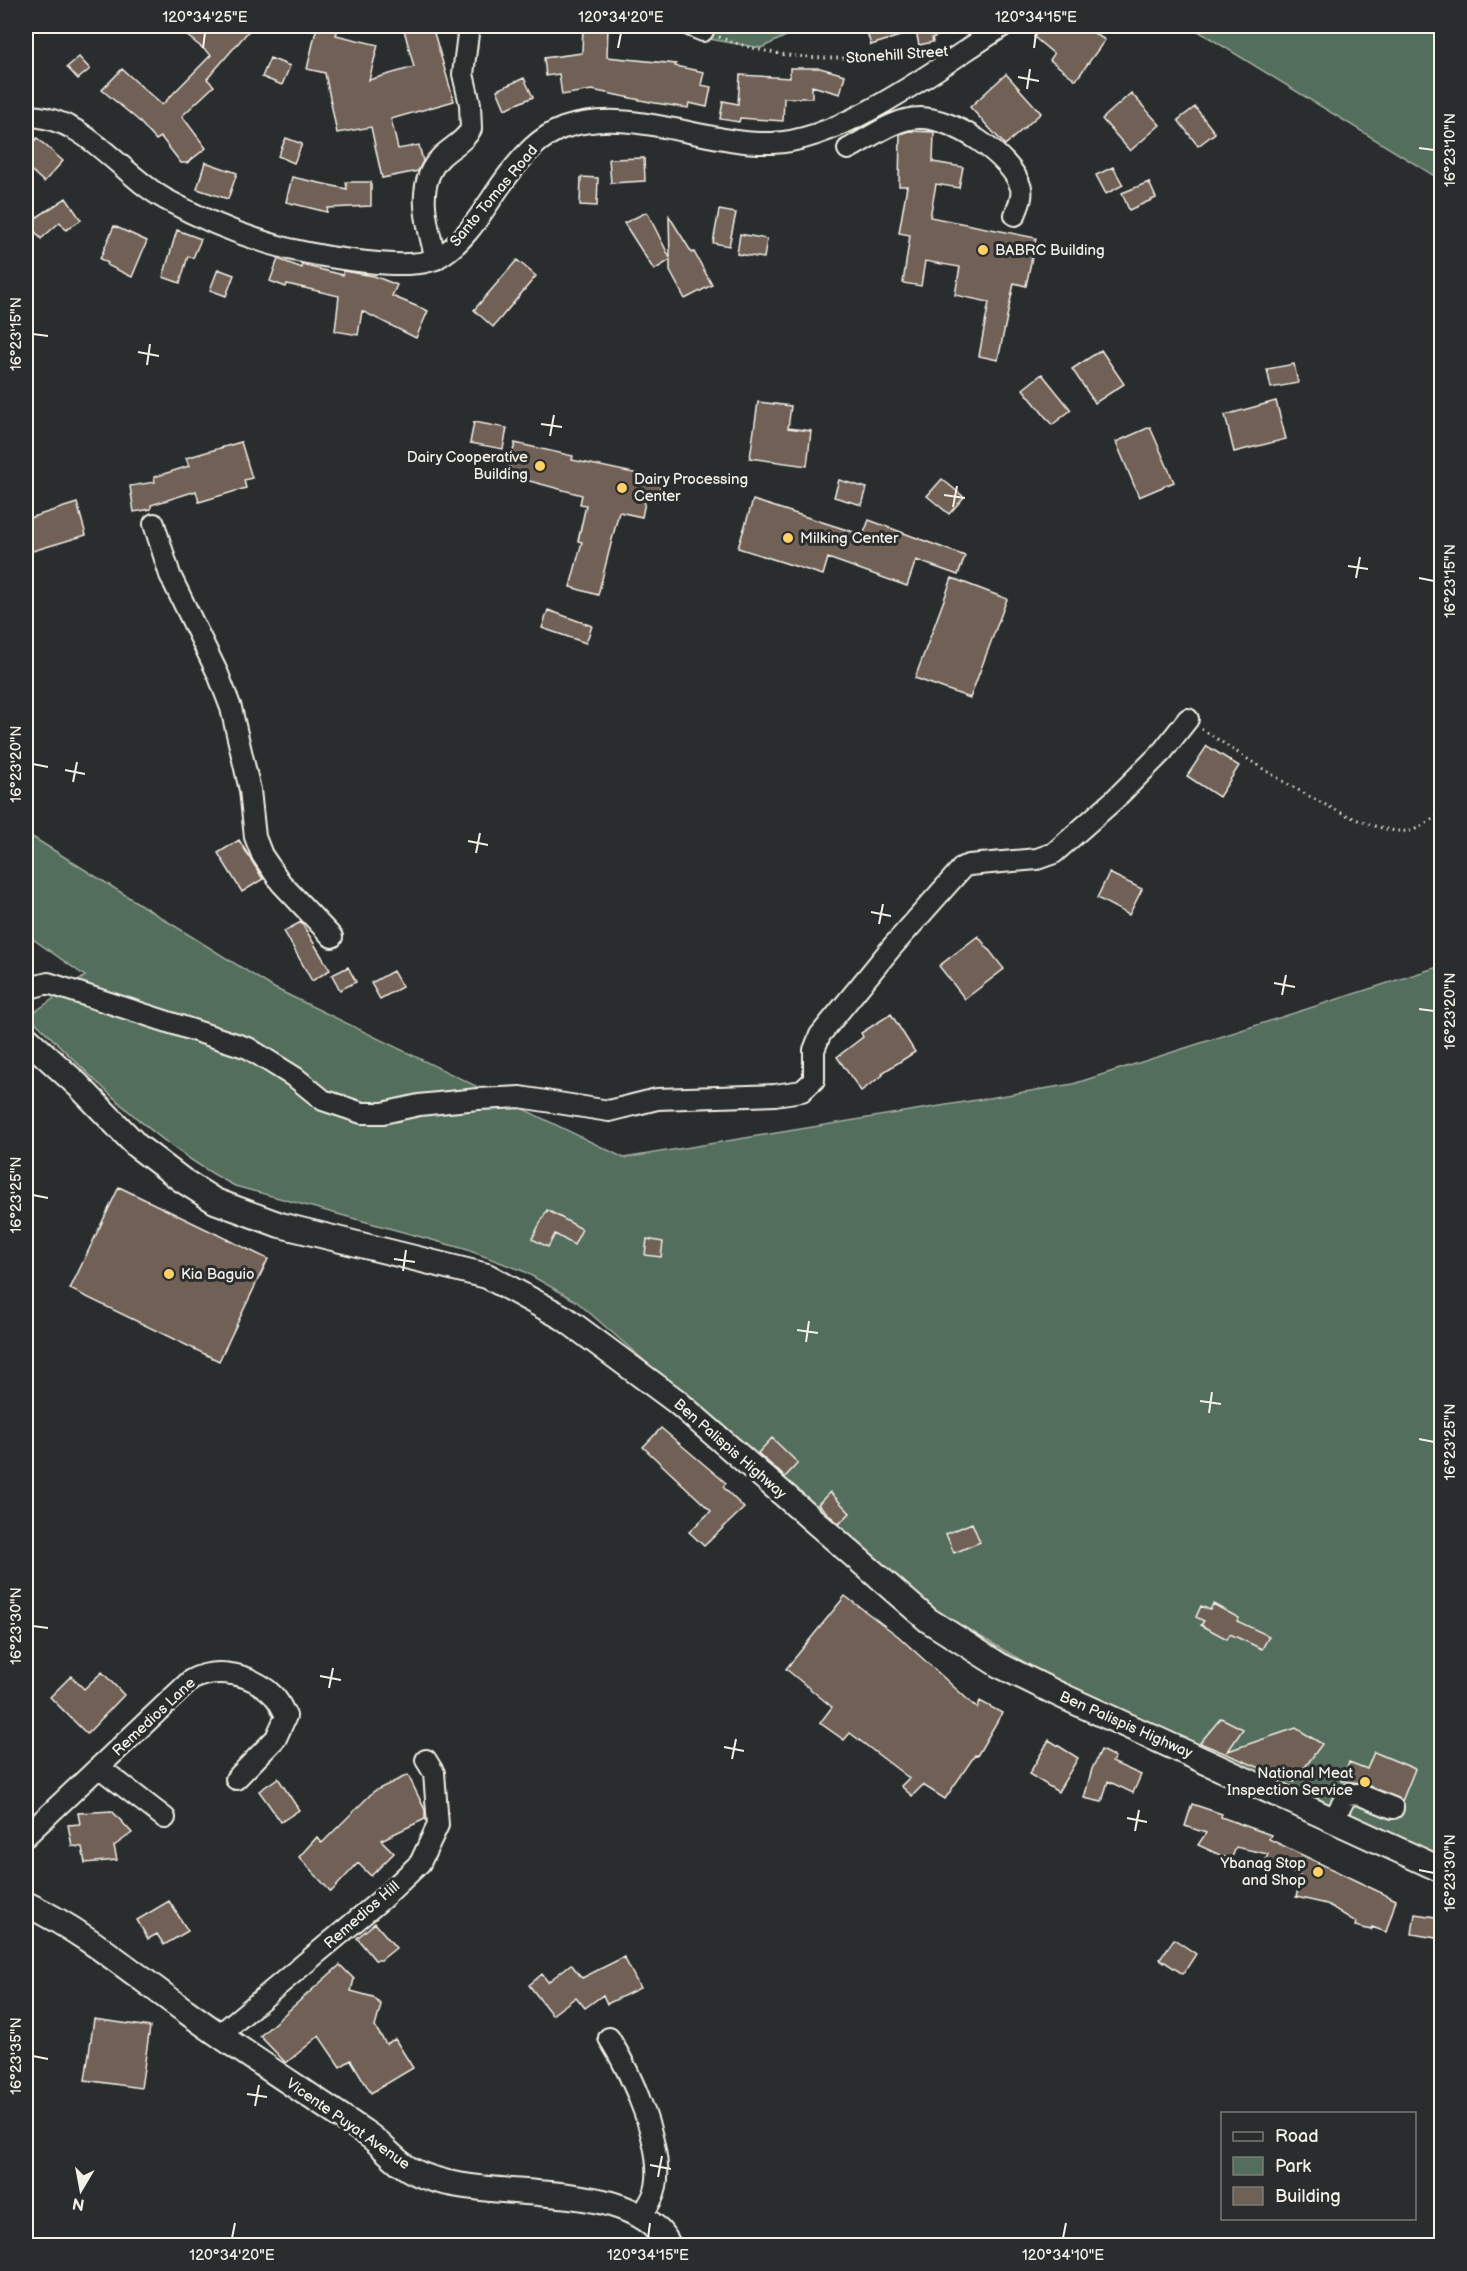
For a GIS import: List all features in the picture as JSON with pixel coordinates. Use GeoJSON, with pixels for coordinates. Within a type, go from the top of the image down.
{"type":"FeatureCollection","features":[{"type":"Feature","properties":{"kind":"main road","name":"Ben Palispis Highway"},"geometry":{"type":"LineString","coordinates":[[26,1038],[78,1085],[137,1146],[182,1180],[215,1201],[280,1225],[454,1266],[487,1276],[564,1318],[676,1401],[928,1620],[999,1665],[1442,1870]]}},
{"type":"Feature","properties":{"kind":"main road","name":"Vicente Puyat Avenue"},"geometry":{"type":"LineString","coordinates":[[26,1904],[58,1920],[219,2035],[370,2136],[408,2168],[438,2181],[476,2188],[589,2198],[622,2206],[651,2223],[669,2246]]}},
{"type":"Feature","properties":{"kind":"street"},"geometry":{"type":"LineString","coordinates":[[436,259],[424,212],[424,196],[433,168],[471,129],[470,104],[463,74],[469,26]]}},
{"type":"Feature","properties":{"kind":"street","name":"Santo Tomas Road"},"geometry":{"type":"LineString","coordinates":[[26,116],[57,120],[74,127],[137,180],[165,199],[255,239],[290,249],[354,260],[417,263],[436,259],[469,230],[528,149],[560,129],[596,121],[650,125],[738,141],[772,143],[796,140],[841,125],[911,86],[1003,26]]}},
{"type":"Feature","properties":{"kind":"street"},"geometry":{"type":"LineString","coordinates":[[848,149],[907,119],[931,119],[944,122],[990,149],[1010,168],[1021,189],[1015,215]]}},
{"type":"Feature","properties":{"kind":"street"},"geometry":{"type":"LineString","coordinates":[[154,524],[170,575],[218,674],[231,708],[248,780],[255,837],[262,855],[281,883],[332,937]]}},
{"type":"Feature","properties":{"kind":"street"},"geometry":{"type":"LineString","coordinates":[[26,989],[48,983],[248,1047],[296,1078],[323,1100],[362,1113],[383,1113],[419,1105],[478,1099],[520,1097],[609,1111],[657,1099],[775,1095],[802,1091],[814,1080],[814,1050],[820,1035],[892,947],[963,867],[1037,859],[1054,853],[1114,800],[1168,745],[1188,719]]}},
{"type":"Feature","properties":{"kind":"street","name":"Remedios Lane"},"geometry":{"type":"LineString","coordinates":[[26,1836],[191,1680],[205,1673],[222,1672],[248,1679],[274,1696],[286,1716],[276,1738],[236,1779]]}},
{"type":"Feature","properties":{"kind":"street","name":"Remedios Hill"},"geometry":{"type":"LineString","coordinates":[[219,2035],[382,1899],[420,1863],[438,1825],[434,1773],[426,1760]]}},
{"type":"Feature","properties":{"kind":"street"},"geometry":{"type":"LineString","coordinates":[[100,1768],[165,1818]]}},
{"type":"Feature","properties":{"kind":"street"},"geometry":{"type":"LineString","coordinates":[[1333,1820],[1347,1795],[1358,1794],[1393,1808]]}},
{"type":"Feature","properties":{"kind":"street"},"geometry":{"type":"LineString","coordinates":[[609,2038],[635,2085],[647,2120],[657,2170],[653,2198],[641,2216]]}},
{"type":"Feature","properties":{"kind":"path","name":"Stonehill Street"},"geometry":{"type":"LineString","coordinates":[[697,28],[755,47],[833,60],[938,50],[964,51]]}},
{"type":"Feature","properties":{"kind":"path"},"geometry":{"type":"LineString","coordinates":[[1188,719],[1328,806],[1377,826],[1411,831],[1442,813]]}},
{"type":"Feature","properties":{"kind":"green space"},"geometry":{"type":"Polygon","coordinates":[[[634,26],[807,26],[761,48],[634,26]]]}},
{"type":"Feature","properties":{"kind":"green space"},"geometry":{"type":"Polygon","coordinates":[[[1190,26],[1441,26],[1441,180],[1190,26]]]}},
{"type":"Feature","properties":{"kind":"green space"},"geometry":{"type":"Polygon","coordinates":[[[26,833],[274,988],[624,1158],[1073,1084],[1441,966],[1441,1864],[1102,1707],[940,1613],[852,1542],[576,1301],[523,1271],[465,1249],[235,1186],[178,1151],[126,1109],[29,1016],[85,976],[26,934],[26,833]]]}},
{"type":"Feature","properties":{"kind":"building"},"geometry":{"type":"Polygon","coordinates":[[[175,26],[253,26],[207,79],[214,86],[182,116],[206,148],[187,163],[181,163],[161,137],[156,140],[138,120],[102,90],[122,69],[162,105],[211,55],[175,26]]]}},
{"type":"Feature","properties":{"kind":"building"},"geometry":{"type":"Polygon","coordinates":[[[317,26],[339,26],[336,35],[378,45],[369,80],[414,67],[403,26],[432,26],[454,101],[391,119],[398,149],[419,145],[423,161],[418,171],[382,178],[371,127],[337,133],[325,73],[307,69],[317,26]]]}},
{"type":"Feature","properties":{"kind":"building"},"geometry":{"type":"Polygon","coordinates":[[[583,26],[608,26],[607,57],[676,64],[675,66],[704,72],[701,85],[711,87],[707,107],[689,103],[688,108],[592,90],[562,95],[559,74],[546,76],[544,58],[582,53],[583,26]]]}},
{"type":"Feature","properties":{"kind":"building"},"geometry":{"type":"Polygon","coordinates":[[[865,26],[962,26],[932,38],[933,42],[919,45],[916,31],[871,45],[865,26]]]}},
{"type":"Feature","properties":{"kind":"building"},"geometry":{"type":"Polygon","coordinates":[[[1044,26],[1083,26],[1105,40],[1076,80],[1050,60],[1054,54],[1034,37],[1044,26]]]}},
{"type":"Feature","properties":{"kind":"building"},"geometry":{"type":"Polygon","coordinates":[[[79,57],[90,69],[78,79],[67,67],[79,57]]]}},
{"type":"Feature","properties":{"kind":"building"},"geometry":{"type":"Polygon","coordinates":[[[270,58],[290,66],[282,85],[262,77],[270,58]]]}},
{"type":"Feature","properties":{"kind":"building"},"geometry":{"type":"Polygon","coordinates":[[[790,68],[820,68],[845,75],[840,94],[812,86],[812,98],[784,98],[783,121],[740,118],[739,122],[720,119],[723,101],[738,104],[740,75],[790,78],[790,68]]]}},
{"type":"Feature","properties":{"kind":"building"},"geometry":{"type":"Polygon","coordinates":[[[1006,74],[1041,113],[1005,145],[970,107],[1006,74]]]}},
{"type":"Feature","properties":{"kind":"building"},"geometry":{"type":"Polygon","coordinates":[[[524,78],[533,97],[505,109],[497,90],[524,78]]]}},
{"type":"Feature","properties":{"kind":"building"},"geometry":{"type":"Polygon","coordinates":[[[1131,93],[1160,125],[1130,151],[1102,119],[1131,93]]]}},
{"type":"Feature","properties":{"kind":"building"},"geometry":{"type":"Polygon","coordinates":[[[1195,107],[1215,133],[1198,146],[1178,120],[1195,107]]]}},
{"type":"Feature","properties":{"kind":"building"},"geometry":{"type":"Polygon","coordinates":[[[909,131],[934,132],[933,162],[963,167],[959,188],[936,184],[930,217],[1036,238],[1026,286],[1014,283],[998,360],[979,356],[989,302],[955,295],[960,267],[925,261],[921,286],[903,283],[910,235],[899,233],[907,186],[899,186],[900,134],[909,131]]]}},
{"type":"Feature","properties":{"kind":"building"},"geometry":{"type":"Polygon","coordinates":[[[37,138],[63,161],[44,182],[26,166],[26,150],[37,138]]]}},
{"type":"Feature","properties":{"kind":"building"},"geometry":{"type":"Polygon","coordinates":[[[286,138],[302,144],[294,163],[278,156],[286,138]]]}},
{"type":"Feature","properties":{"kind":"building"},"geometry":{"type":"Polygon","coordinates":[[[644,158],[645,181],[611,183],[609,159],[644,158]]]}},
{"type":"Feature","properties":{"kind":"building"},"geometry":{"type":"Polygon","coordinates":[[[205,162],[237,173],[228,199],[197,189],[205,162]]]}},
{"type":"Feature","properties":{"kind":"building"},"geometry":{"type":"Polygon","coordinates":[[[1113,167],[1123,185],[1106,194],[1096,175],[1113,167]]]}},
{"type":"Feature","properties":{"kind":"building"},"geometry":{"type":"Polygon","coordinates":[[[292,177],[347,189],[346,182],[371,182],[371,206],[328,208],[327,212],[286,202],[292,177]]]}},
{"type":"Feature","properties":{"kind":"building"},"geometry":{"type":"Polygon","coordinates":[[[581,177],[598,178],[597,206],[580,205],[581,177]]]}},
{"type":"Feature","properties":{"kind":"building"},"geometry":{"type":"Polygon","coordinates":[[[1149,182],[1156,198],[1129,210],[1122,193],[1149,182]]]}},
{"type":"Feature","properties":{"kind":"building"},"geometry":{"type":"Polygon","coordinates":[[[66,198],[81,220],[66,230],[60,222],[41,239],[28,223],[66,198]]]}},
{"type":"Feature","properties":{"kind":"building"},"geometry":{"type":"Polygon","coordinates":[[[719,210],[736,213],[729,246],[713,243],[719,210]]]}},
{"type":"Feature","properties":{"kind":"building"},"geometry":{"type":"Polygon","coordinates":[[[647,212],[670,258],[669,216],[692,253],[694,252],[712,285],[685,299],[670,271],[670,260],[654,270],[624,223],[647,212]]]}},
{"type":"Feature","properties":{"kind":"building"},"geometry":{"type":"Polygon","coordinates":[[[114,226],[147,241],[132,277],[100,259],[114,226]]]}},
{"type":"Feature","properties":{"kind":"building"},"geometry":{"type":"Polygon","coordinates":[[[177,230],[201,239],[193,258],[188,256],[180,283],[163,277],[177,230]]]}},
{"type":"Feature","properties":{"kind":"building"},"geometry":{"type":"Polygon","coordinates":[[[740,234],[767,239],[764,258],[737,254],[740,234]]]}},
{"type":"Feature","properties":{"kind":"building"},"geometry":{"type":"Polygon","coordinates":[[[278,259],[302,268],[302,265],[343,275],[343,271],[374,276],[397,285],[392,296],[428,311],[416,338],[362,311],[358,335],[335,331],[339,296],[287,284],[286,287],[270,281],[278,259]]]}},
{"type":"Feature","properties":{"kind":"building"},"geometry":{"type":"Polygon","coordinates":[[[517,260],[536,276],[493,327],[474,310],[517,260]]]}},
{"type":"Feature","properties":{"kind":"building"},"geometry":{"type":"Polygon","coordinates":[[[218,269],[234,275],[226,296],[210,290],[218,269]]]}},
{"type":"Feature","properties":{"kind":"building"},"geometry":{"type":"Polygon","coordinates":[[[1101,350],[1124,384],[1095,403],[1072,369],[1101,350]]]}},
{"type":"Feature","properties":{"kind":"building"},"geometry":{"type":"Polygon","coordinates":[[[1294,364],[1298,383],[1271,388],[1267,369],[1294,364]]]}},
{"type":"Feature","properties":{"kind":"building"},"geometry":{"type":"Polygon","coordinates":[[[1042,374],[1071,410],[1052,425],[1023,389],[1042,374]]]}},
{"type":"Feature","properties":{"kind":"building"},"geometry":{"type":"Polygon","coordinates":[[[1276,401],[1286,439],[1234,452],[1225,415],[1276,401]]]}},
{"type":"Feature","properties":{"kind":"building"},"geometry":{"type":"Polygon","coordinates":[[[758,402],[791,406],[788,428],[811,431],[807,466],[750,458],[758,402]]]}},
{"type":"Feature","properties":{"kind":"building"},"geometry":{"type":"Polygon","coordinates":[[[474,422],[507,428],[503,449],[470,443],[474,422]]]}},
{"type":"Feature","properties":{"kind":"building"},"geometry":{"type":"Polygon","coordinates":[[[1150,427],[1174,482],[1139,497],[1116,442],[1150,427]]]}},
{"type":"Feature","properties":{"kind":"building"},"geometry":{"type":"Polygon","coordinates":[[[241,442],[252,478],[244,480],[246,488],[199,502],[196,491],[151,505],[151,509],[134,512],[130,486],[155,482],[154,477],[189,466],[186,458],[241,442]]]}},
{"type":"Feature","properties":{"kind":"building"},"geometry":{"type":"Polygon","coordinates":[[[515,443],[573,456],[572,460],[662,479],[658,500],[646,497],[642,517],[619,512],[598,595],[570,587],[582,542],[578,541],[586,505],[580,504],[582,495],[507,475],[515,443]]]}},
{"type":"Feature","properties":{"kind":"building"},"geometry":{"type":"Polygon","coordinates":[[[942,479],[964,497],[949,514],[927,496],[942,479]]]}},
{"type":"Feature","properties":{"kind":"building"},"geometry":{"type":"Polygon","coordinates":[[[839,480],[867,488],[862,505],[834,497],[839,480]]]}},
{"type":"Feature","properties":{"kind":"building"},"geometry":{"type":"Polygon","coordinates":[[[753,500],[863,535],[869,520],[965,556],[958,575],[916,560],[907,586],[828,558],[823,575],[738,548],[753,500]]]}},
{"type":"Feature","properties":{"kind":"building"},"geometry":{"type":"Polygon","coordinates":[[[77,503],[86,535],[26,553],[26,519],[77,503]]]}},
{"type":"Feature","properties":{"kind":"building"},"geometry":{"type":"Polygon","coordinates":[[[952,578],[1007,599],[970,698],[915,678],[952,578]]]}},
{"type":"Feature","properties":{"kind":"building"},"geometry":{"type":"Polygon","coordinates":[[[548,610],[592,626],[586,643],[542,628],[548,610]]]}},
{"type":"Feature","properties":{"kind":"building"},"geometry":{"type":"Polygon","coordinates":[[[1207,746],[1239,766],[1219,797],[1187,776],[1207,746]]]}},
{"type":"Feature","properties":{"kind":"building"},"geometry":{"type":"Polygon","coordinates":[[[239,840],[263,879],[242,892],[218,853],[239,840]]]}},
{"type":"Feature","properties":{"kind":"building"},"geometry":{"type":"Polygon","coordinates":[[[1109,873],[1142,889],[1129,915],[1097,898],[1109,873]]]}},
{"type":"Feature","properties":{"kind":"building"},"geometry":{"type":"Polygon","coordinates":[[[301,922],[330,970],[312,981],[284,931],[301,922]]]}},
{"type":"Feature","properties":{"kind":"building"},"geometry":{"type":"Polygon","coordinates":[[[978,936],[1004,969],[965,999],[939,966],[978,936]]]}},
{"type":"Feature","properties":{"kind":"building"},"geometry":{"type":"Polygon","coordinates":[[[348,967],[356,982],[340,990],[332,975],[348,967]]]}},
{"type":"Feature","properties":{"kind":"building"},"geometry":{"type":"Polygon","coordinates":[[[393,971],[402,987],[380,999],[371,983],[393,971]]]}},
{"type":"Feature","properties":{"kind":"building"},"geometry":{"type":"Polygon","coordinates":[[[891,1014],[915,1052],[882,1073],[883,1075],[861,1091],[837,1057],[863,1037],[861,1033],[891,1014]]]}},
{"type":"Feature","properties":{"kind":"building","name":"Kia Baguio"},"geometry":{"type":"Polygon","coordinates":[[[119,1187],[268,1259],[219,1361],[70,1289],[119,1187]]]}},
{"type":"Feature","properties":{"kind":"building"},"geometry":{"type":"Polygon","coordinates":[[[547,1210],[582,1229],[574,1245],[555,1234],[548,1247],[532,1239],[547,1210]]]}},
{"type":"Feature","properties":{"kind":"building"},"geometry":{"type":"Polygon","coordinates":[[[647,1239],[663,1242],[661,1257],[645,1255],[647,1239]]]}},
{"type":"Feature","properties":{"kind":"building"},"geometry":{"type":"Polygon","coordinates":[[[661,1428],[726,1483],[723,1487],[744,1508],[704,1546],[689,1532],[711,1511],[643,1447],[661,1428]]]}},
{"type":"Feature","properties":{"kind":"building"},"geometry":{"type":"Polygon","coordinates":[[[772,1438],[798,1463],[785,1477],[758,1453],[772,1438]]]}},
{"type":"Feature","properties":{"kind":"building"},"geometry":{"type":"Polygon","coordinates":[[[830,1492],[850,1513],[839,1524],[818,1504],[830,1492]]]}},
{"type":"Feature","properties":{"kind":"building"},"geometry":{"type":"Polygon","coordinates":[[[972,1523],[980,1542],[954,1553],[946,1534],[972,1523]]]}},
{"type":"Feature","properties":{"kind":"building"},"geometry":{"type":"Polygon","coordinates":[[[845,1596],[898,1636],[977,1708],[980,1701],[1002,1713],[977,1756],[975,1755],[945,1799],[923,1785],[912,1796],[901,1786],[909,1778],[850,1733],[844,1740],[820,1723],[832,1707],[786,1669],[845,1596]]]}},
{"type":"Feature","properties":{"kind":"building"},"geometry":{"type":"Polygon","coordinates":[[[1213,1604],[1239,1618],[1237,1621],[1269,1636],[1262,1649],[1230,1634],[1227,1639],[1201,1625],[1204,1621],[1196,1617],[1201,1606],[1210,1610],[1213,1604]]]}},
{"type":"Feature","properties":{"kind":"building"},"geometry":{"type":"Polygon","coordinates":[[[102,1672],[124,1695],[87,1734],[50,1697],[71,1676],[84,1689],[102,1672]]]}},
{"type":"Feature","properties":{"kind":"building"},"geometry":{"type":"Polygon","coordinates":[[[1221,1718],[1243,1729],[1228,1751],[1296,1728],[1322,1744],[1294,1782],[1200,1743],[1221,1718]]]}},
{"type":"Feature","properties":{"kind":"building"},"geometry":{"type":"Polygon","coordinates":[[[1049,1740],[1078,1758],[1058,1792],[1029,1774],[1049,1740]]]}},
{"type":"Feature","properties":{"kind":"building"},"geometry":{"type":"Polygon","coordinates":[[[1101,1750],[1115,1757],[1112,1762],[1141,1775],[1133,1793],[1108,1781],[1102,1802],[1084,1798],[1092,1769],[1101,1750]]]}},
{"type":"Feature","properties":{"kind":"building"},"geometry":{"type":"Polygon","coordinates":[[[1374,1752],[1415,1769],[1402,1801],[1362,1783],[1341,1781],[1349,1762],[1367,1769],[1374,1752]]]}},
{"type":"Feature","properties":{"kind":"building"},"geometry":{"type":"Polygon","coordinates":[[[408,1775],[425,1810],[425,1819],[381,1840],[394,1853],[371,1876],[358,1863],[331,1892],[299,1857],[317,1837],[322,1843],[374,1791],[408,1775]]]}},
{"type":"Feature","properties":{"kind":"building"},"geometry":{"type":"Polygon","coordinates":[[[278,1778],[299,1810],[281,1822],[259,1791],[278,1778]]]}},
{"type":"Feature","properties":{"kind":"building"},"geometry":{"type":"Polygon","coordinates":[[[1192,1804],[1271,1835],[1269,1839],[1396,1900],[1386,1932],[1372,1927],[1371,1930],[1355,1926],[1356,1922],[1327,1904],[1296,1897],[1301,1877],[1266,1859],[1268,1854],[1236,1847],[1231,1860],[1198,1845],[1206,1833],[1185,1826],[1192,1804]]]}},
{"type":"Feature","properties":{"kind":"building"},"geometry":{"type":"Polygon","coordinates":[[[112,1811],[132,1833],[114,1846],[117,1860],[85,1863],[82,1847],[72,1846],[68,1825],[80,1824],[78,1813],[112,1811]]]}},
{"type":"Feature","properties":{"kind":"building"},"geometry":{"type":"Polygon","coordinates":[[[169,1901],[188,1931],[164,1945],[157,1934],[148,1939],[137,1920],[169,1901]]]}},
{"type":"Feature","properties":{"kind":"building"},"geometry":{"type":"Polygon","coordinates":[[[1415,1914],[1442,1918],[1442,1939],[1412,1934],[1415,1914]]]}},
{"type":"Feature","properties":{"kind":"building"},"geometry":{"type":"Polygon","coordinates":[[[375,1923],[396,1948],[381,1960],[375,1960],[357,1938],[375,1923]]]}},
{"type":"Feature","properties":{"kind":"building"},"geometry":{"type":"Polygon","coordinates":[[[1174,1939],[1196,1954],[1183,1974],[1160,1959],[1174,1939]]]}},
{"type":"Feature","properties":{"kind":"building"},"geometry":{"type":"Polygon","coordinates":[[[624,1957],[640,1988],[607,2004],[603,1995],[585,2008],[576,1997],[552,2015],[529,1985],[542,1974],[548,1982],[571,1964],[582,1978],[624,1957]]]}},
{"type":"Feature","properties":{"kind":"building"},"geometry":{"type":"Polygon","coordinates":[[[340,1965],[354,1979],[351,1991],[373,1997],[381,2005],[375,2027],[386,2044],[395,2039],[413,2068],[371,2093],[351,2060],[340,2067],[319,2036],[286,2063],[260,2036],[340,1965]]]}},
{"type":"Feature","properties":{"kind":"building"},"geometry":{"type":"Polygon","coordinates":[[[94,2019],[150,2027],[141,2088],[85,2080],[94,2019]]]}},
{"type":"Feature","properties":{"kind":"place","name":"BABRC Building"},"geometry":{"type":"Point","coordinates":[983,250]}},
{"type":"Feature","properties":{"kind":"place","name":"Dairy Cooperative Building"},"geometry":{"type":"Point","coordinates":[540,466]}},
{"type":"Feature","properties":{"kind":"place","name":"Dairy Processing Center"},"geometry":{"type":"Point","coordinates":[622,488]}},
{"type":"Feature","properties":{"kind":"place","name":"Milking Center"},"geometry":{"type":"Point","coordinates":[788,538]}},
{"type":"Feature","properties":{"kind":"place","name":"Kia Baguio"},"geometry":{"type":"Point","coordinates":[169,1274]}},
{"type":"Feature","properties":{"kind":"place","name":"National Meat Inspection Service"},"geometry":{"type":"Point","coordinates":[1365,1782]}},
{"type":"Feature","properties":{"kind":"place","name":"Ybanag Stop and Shop"},"geometry":{"type":"Point","coordinates":[1318,1872]}}]}
